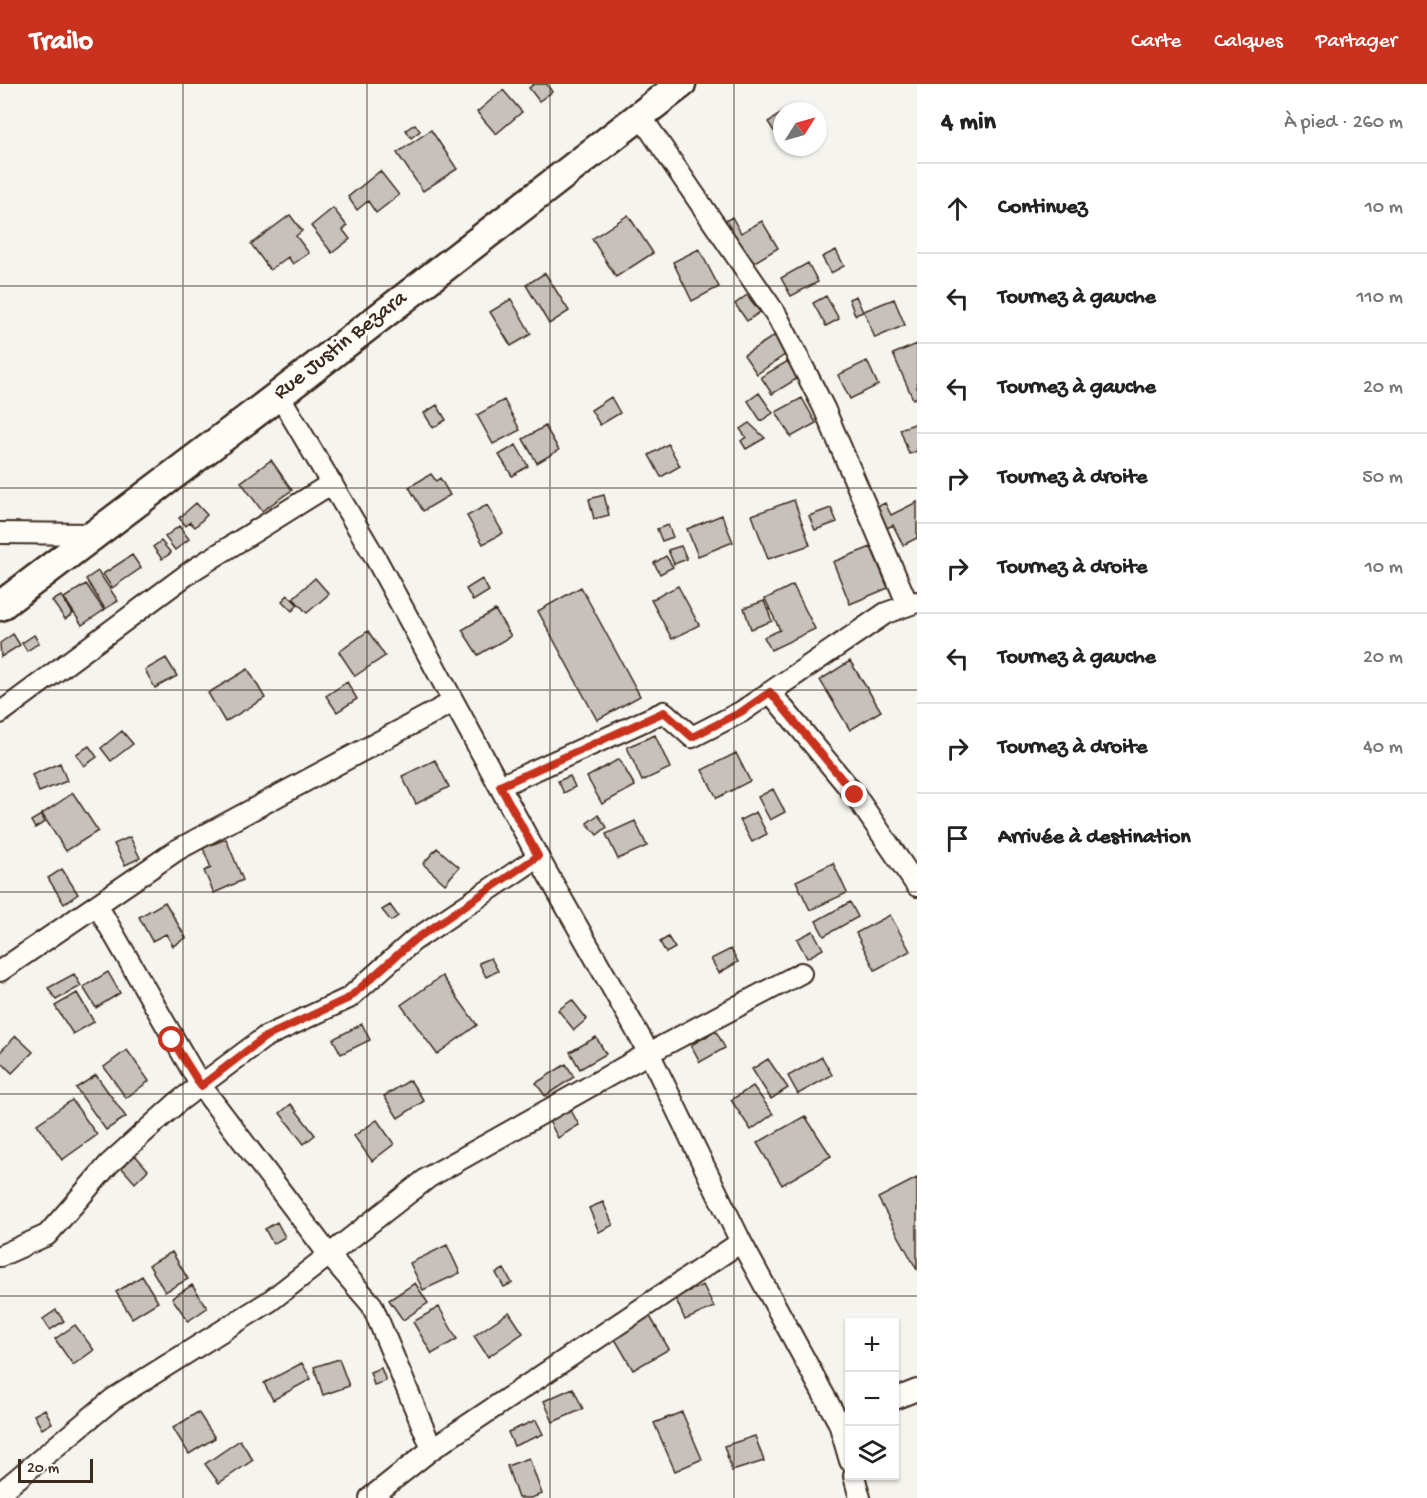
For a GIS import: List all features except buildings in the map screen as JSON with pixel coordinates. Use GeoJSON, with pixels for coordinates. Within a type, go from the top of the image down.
{"type":"FeatureCollection","features":[{"type":"Feature","properties":{"kind":"street","name":"Rue Justin Bezara"},"geometry":{"type":"LineString","coordinates":[[0,606],[279,395],[681,84]]}},
{"type":"Feature","properties":{"kind":"street"},"geometry":{"type":"LineString","coordinates":[[500,786],[664,712],[692,737],[741,712],[886,613],[913,604],[824,408],[777,316],[640,115]]}},
{"type":"Feature","properties":{"kind":"street"},"geometry":{"type":"LineString","coordinates":[[279,395],[375,557],[538,856],[649,1053],[741,1242],[844,1420]]}},
{"type":"Feature","properties":{"kind":"street"},"geometry":{"type":"LineString","coordinates":[[0,713],[193,570],[332,483]]}},
{"type":"Feature","properties":{"kind":"street"},"geometry":{"type":"LineString","coordinates":[[0,533],[94,534]]}},
{"type":"Feature","properties":{"kind":"street"},"geometry":{"type":"LineString","coordinates":[[770,692],[855,795],[917,886]]}},
{"type":"Feature","properties":{"kind":"street"},"geometry":{"type":"LineString","coordinates":[[0,971],[177,850],[453,702]]}},
{"type":"Feature","properties":{"kind":"street"},"geometry":{"type":"LineString","coordinates":[[0,1256],[46,1235],[109,1164],[201,1086],[265,1037],[349,998],[413,941],[538,856]]}},
{"type":"Feature","properties":{"kind":"street"},"geometry":{"type":"LineString","coordinates":[[97,905],[201,1086],[329,1255],[372,1305],[432,1449]]}},
{"type":"Feature","properties":{"kind":"street"},"geometry":{"type":"LineString","coordinates":[[0,1492],[113,1399],[270,1301],[429,1177],[649,1053],[801,973]]}},
{"type":"Feature","properties":{"kind":"street"},"geometry":{"type":"LineString","coordinates":[[370,1498],[432,1449],[741,1242]]}},
{"type":"Feature","properties":{"kind":"street"},"geometry":{"type":"LineString","coordinates":[[899,1397],[917,1390]]}},
{"type":"Feature","properties":{"kind":"street"},"geometry":{"type":"LineString","coordinates":[[855,1480],[860,1498]]}},
{"type":"Feature","properties":{"kind":"route"},"geometry":{"type":"LineString","coordinates":[[172,1040],[201,1086],[265,1037],[349,998],[413,941],[538,856],[500,786],[664,712],[692,737],[741,712],[770,692],[855,795]]}}]}
